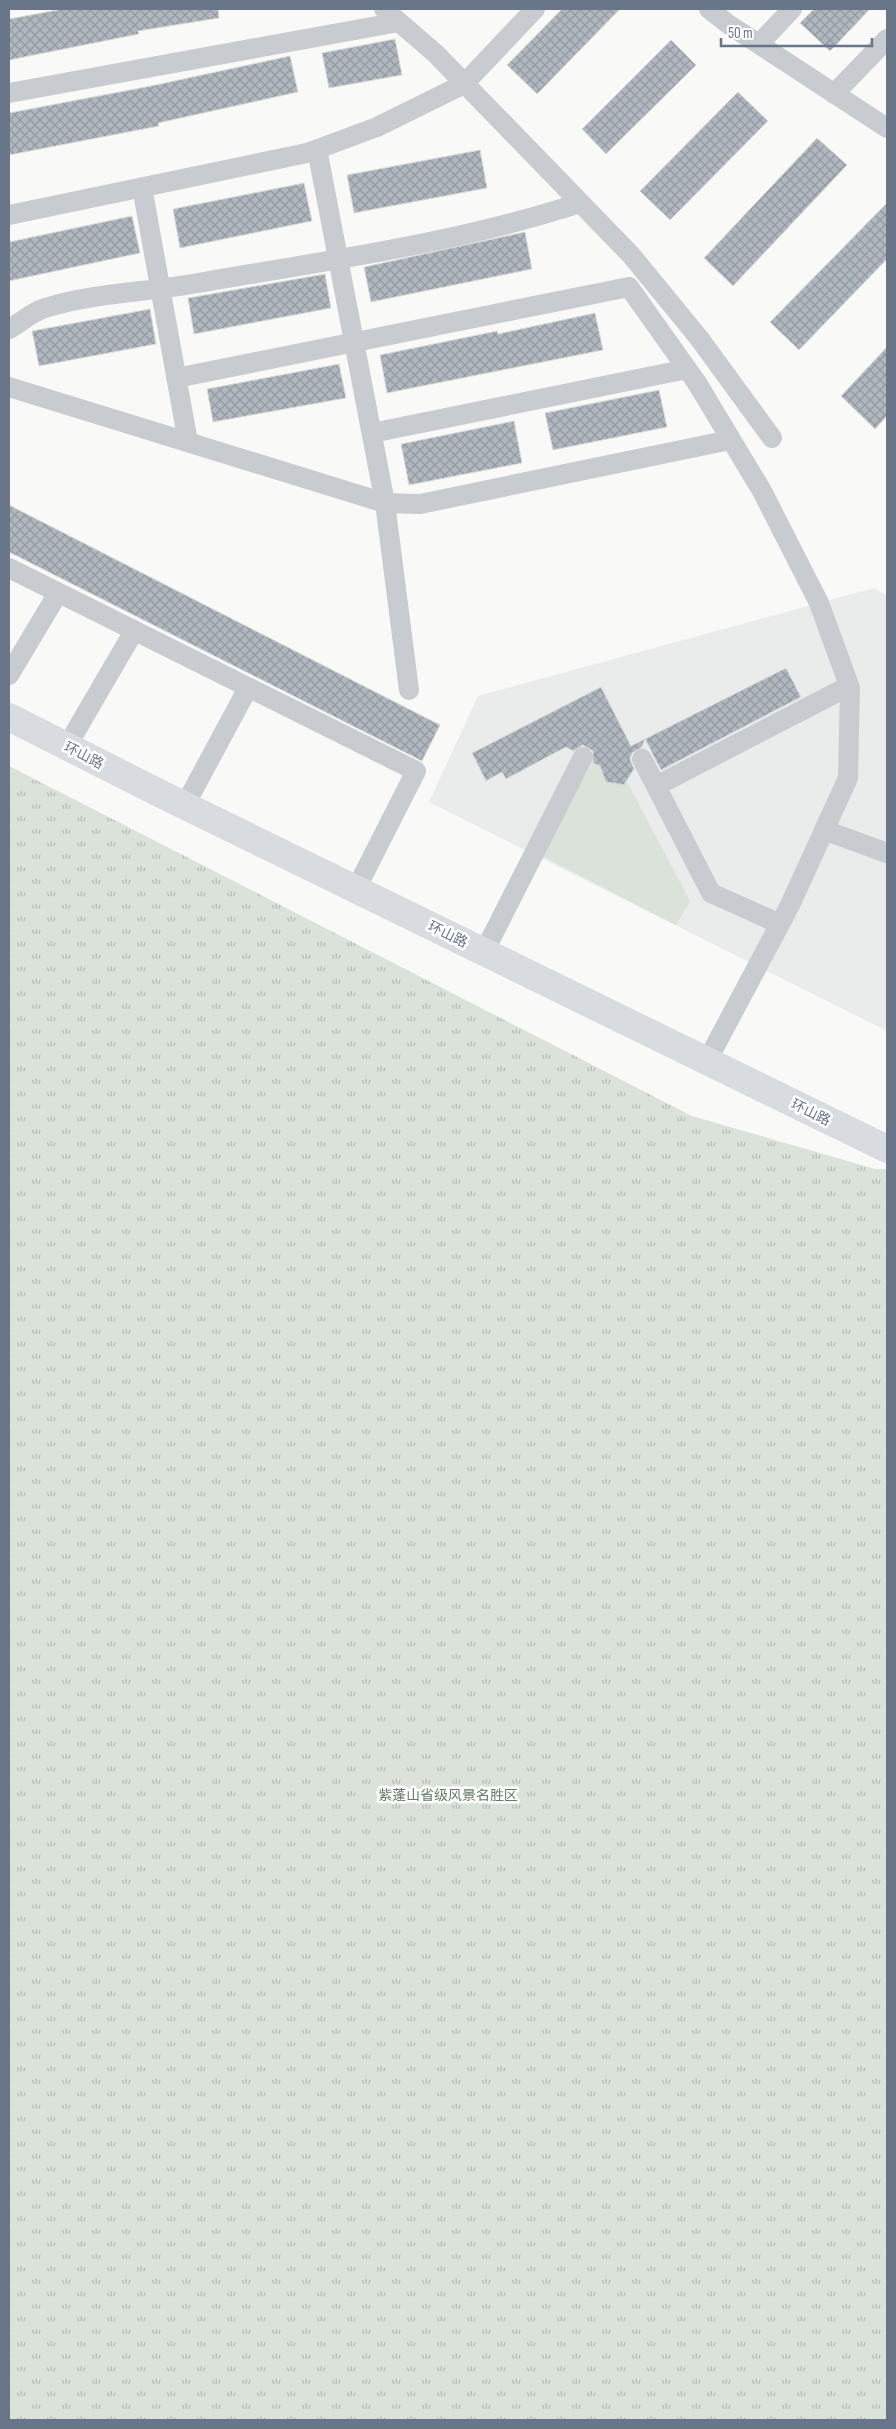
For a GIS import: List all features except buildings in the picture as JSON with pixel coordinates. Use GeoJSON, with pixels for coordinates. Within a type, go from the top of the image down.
{"type":"FeatureCollection","features":[{"type":"Feature","properties":{"kind":"main road","name":"环山路"},"geometry":{"type":"LineString","coordinates":[[9,717],[887,1149]]}},
{"type":"Feature","properties":{"kind":"street"},"geometry":{"type":"LineString","coordinates":[[384,9],[436,54],[631,255],[699,338],[772,438]]}},
{"type":"Feature","properties":{"kind":"street"},"geometry":{"type":"LineString","coordinates":[[9,215],[317,149],[377,127],[464,84],[535,9]]}},
{"type":"Feature","properties":{"kind":"street"},"geometry":{"type":"LineString","coordinates":[[709,9],[887,128]]}},
{"type":"Feature","properties":{"kind":"street"},"geometry":{"type":"LineString","coordinates":[[759,44],[792,9]]}},
{"type":"Feature","properties":{"kind":"street"},"geometry":{"type":"LineString","coordinates":[[9,93],[399,22]]}},
{"type":"Feature","properties":{"kind":"street"},"geometry":{"type":"LineString","coordinates":[[834,94],[887,39]]}},
{"type":"Feature","properties":{"kind":"street"},"geometry":{"type":"LineString","coordinates":[[317,149],[385,503],[410,690]]}},
{"type":"Feature","properties":{"kind":"street"},"geometry":{"type":"LineString","coordinates":[[142,187],[188,442]]}},
{"type":"Feature","properties":{"kind":"street"},"geometry":{"type":"LineString","coordinates":[[9,329],[44,309],[123,292],[160,290],[338,259],[524,221],[580,203]]}},
{"type":"Feature","properties":{"kind":"street"},"geometry":{"type":"LineString","coordinates":[[176,378],[629,286],[687,369],[762,491],[819,603],[849,686],[848,778],[780,924],[707,1061]]}},
{"type":"Feature","properties":{"kind":"street"},"geometry":{"type":"LineString","coordinates":[[372,433],[687,369]]}},
{"type":"Feature","properties":{"kind":"street"},"geometry":{"type":"LineString","coordinates":[[9,387],[385,503],[420,504],[730,440]]}},
{"type":"Feature","properties":{"kind":"street"},"geometry":{"type":"LineString","coordinates":[[9,568],[416,771],[356,889]]}},
{"type":"Feature","properties":{"kind":"street"},"geometry":{"type":"LineString","coordinates":[[9,675],[58,593]]}},
{"type":"Feature","properties":{"kind":"street"},"geometry":{"type":"LineString","coordinates":[[67,746],[134,631]]}},
{"type":"Feature","properties":{"kind":"street"},"geometry":{"type":"LineString","coordinates":[[656,786],[849,686]]}},
{"type":"Feature","properties":{"kind":"street"},"geometry":{"type":"LineString","coordinates":[[185,805],[248,688]]}},
{"type":"Feature","properties":{"kind":"street"},"geometry":{"type":"LineString","coordinates":[[484,952],[583,757]]}},
{"type":"Feature","properties":{"kind":"street"},"geometry":{"type":"LineString","coordinates":[[642,759],[711,893],[780,924]]}},
{"type":"Feature","properties":{"kind":"street"},"geometry":{"type":"LineString","coordinates":[[824,830],[887,853]]}},
{"type":"Feature","properties":{"kind":"shaded area"},"geometry":{"type":"Polygon","coordinates":[[[874,588],[887,596],[887,1031],[429,802],[478,696],[874,588]]]}},
{"type":"Feature","properties":{"kind":"green space"},"geometry":{"type":"Polygon","coordinates":[[[593,762],[602,768],[606,782],[624,785],[627,782],[690,901],[676,925],[540,855],[593,762]]]}},
{"type":"Feature","properties":{"kind":"green space","name":"紫蓬山省级风景名胜区"},"geometry":{"type":"Polygon","coordinates":[[[9,766],[692,1116],[875,1169],[887,1169],[887,2420],[9,2420],[9,766]]]}}]}
